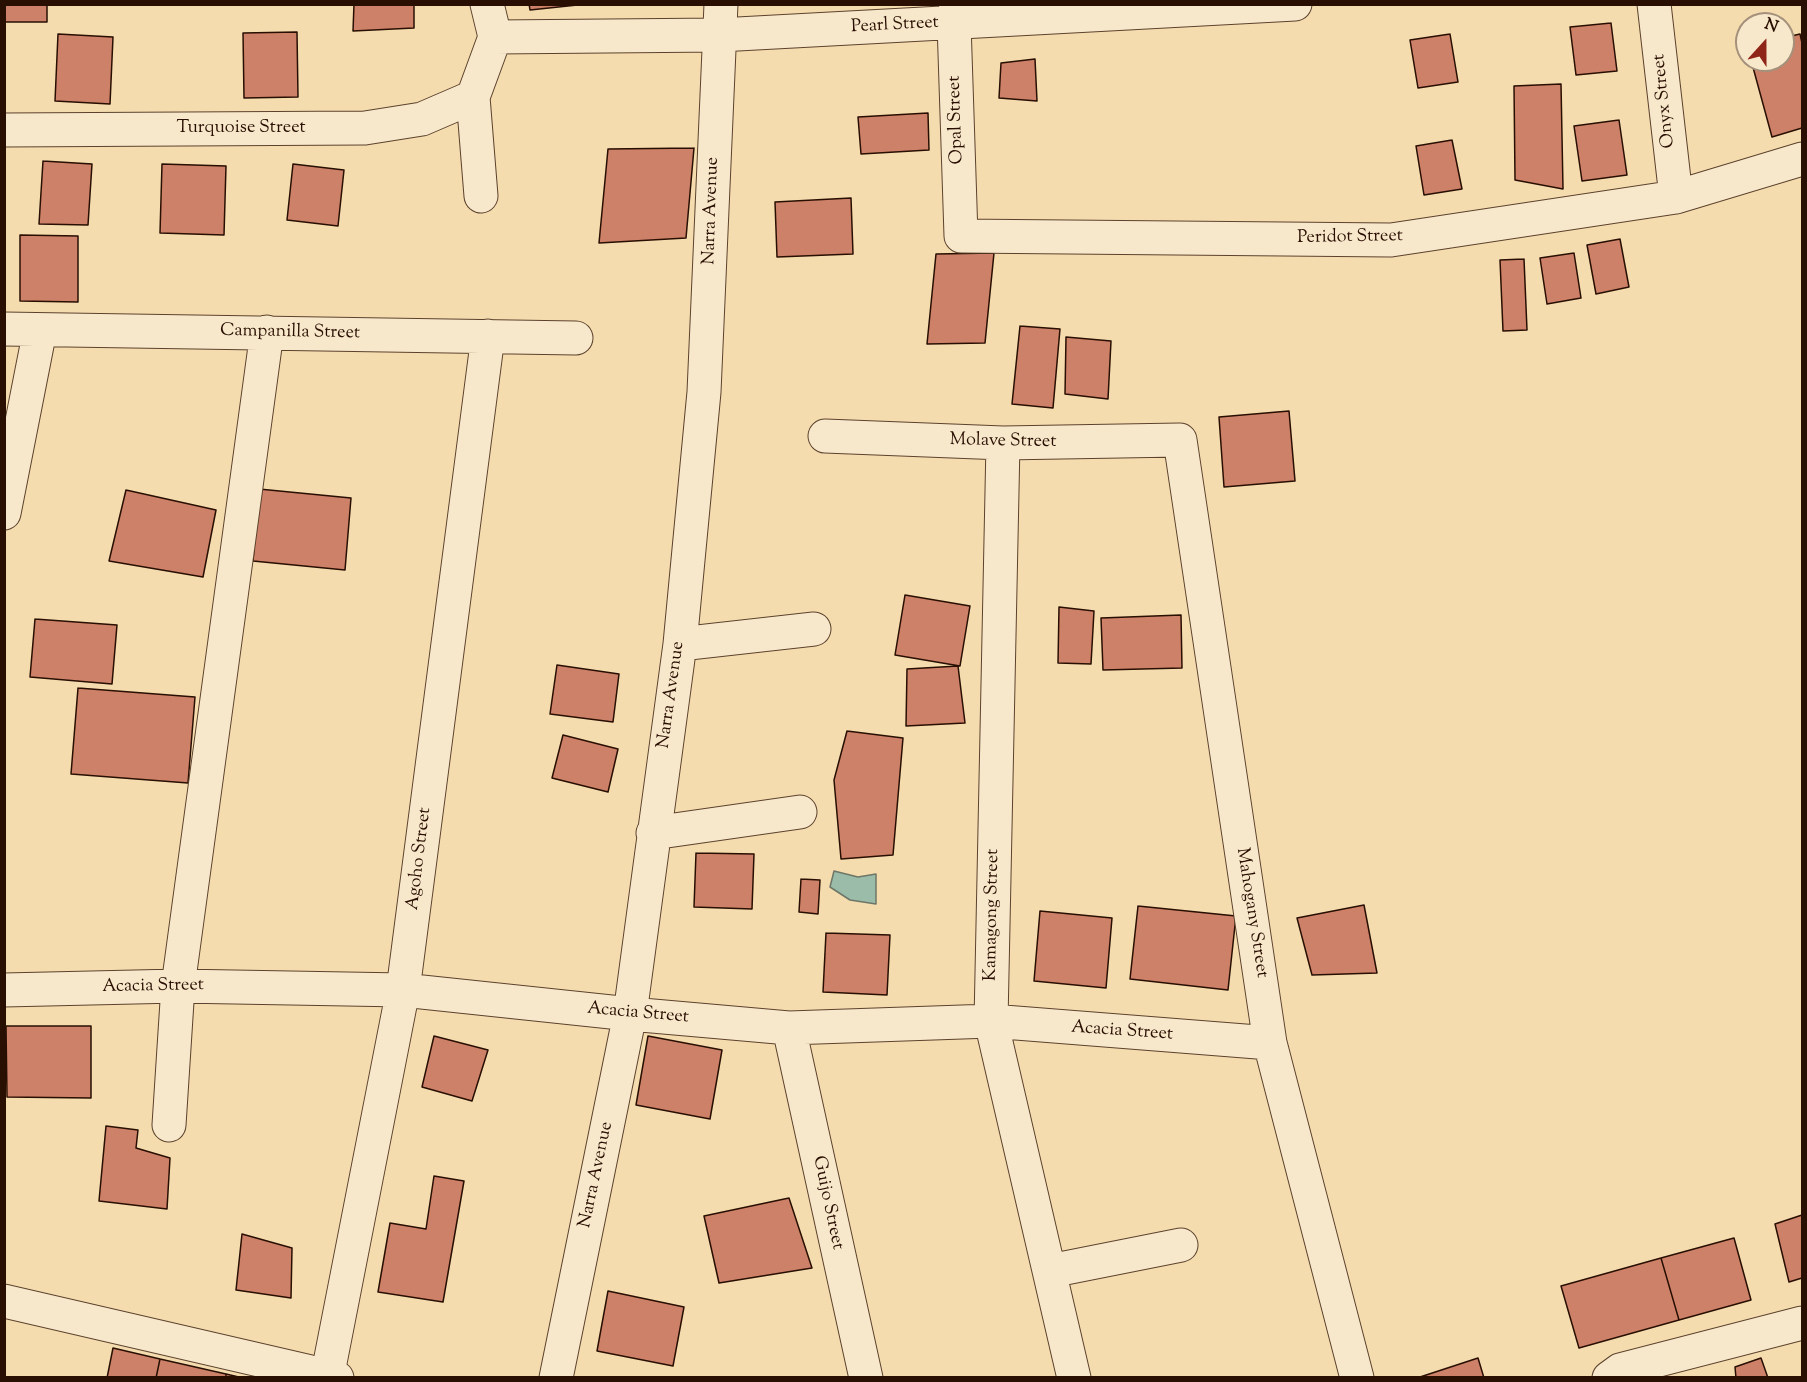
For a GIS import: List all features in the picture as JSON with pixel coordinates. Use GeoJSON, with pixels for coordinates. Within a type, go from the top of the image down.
{"type":"FeatureCollection","features":[{"type":"Feature","properties":{"kind":"street"},"geometry":{"type":"LineString","coordinates":[[481,196],[473,97],[495,37],[487,4]]}},
{"type":"Feature","properties":{"kind":"street","name":"Pearl Street"},"geometry":{"type":"LineString","coordinates":[[495,37],[720,20],[1295,4]]}},
{"type":"Feature","properties":{"kind":"street","name":"Onyx Street"},"geometry":{"type":"LineString","coordinates":[[1654,4],[1676,197]]}},
{"type":"Feature","properties":{"kind":"street","name":"Opal Street"},"geometry":{"type":"LineString","coordinates":[[955,14],[961,236]]}},
{"type":"Feature","properties":{"kind":"street","name":"Narra Avenue"},"geometry":{"type":"LineString","coordinates":[[556,1377],[630,1014],[680,644],[704,392],[720,20]]}},
{"type":"Feature","properties":{"kind":"street","name":"Turquoise Street"},"geometry":{"type":"LineString","coordinates":[[4,130],[365,128],[422,119],[473,97]]}},
{"type":"Feature","properties":{"kind":"street","name":"Peridot Street"},"geometry":{"type":"LineString","coordinates":[[961,236],[1391,240],[1676,197],[1803,159]]}},
{"type":"Feature","properties":{"kind":"street","name":"Campanilla Street"},"geometry":{"type":"LineString","coordinates":[[4,329],[576,338]]}},
{"type":"Feature","properties":{"kind":"street"},"geometry":{"type":"LineString","coordinates":[[4,513],[40,330]]}},
{"type":"Feature","properties":{"kind":"street"},"geometry":{"type":"LineString","coordinates":[[169,1125],[178,986],[267,332]]}},
{"type":"Feature","properties":{"kind":"street","name":"Agoho Street"},"geometry":{"type":"LineString","coordinates":[[331,1377],[403,990],[488,336]]}},
{"type":"Feature","properties":{"kind":"street","name":"Molave Street"},"geometry":{"type":"LineString","coordinates":[[825,436],[1003,443],[1180,440]]}},
{"type":"Feature","properties":{"kind":"street","name":"Mahogany Street"},"geometry":{"type":"LineString","coordinates":[[1180,440],[1270,1043],[1357,1377]]}},
{"type":"Feature","properties":{"kind":"street","name":"Kamagong Street"},"geometry":{"type":"LineString","coordinates":[[1003,443],[991,1021],[1074,1377]]}},
{"type":"Feature","properties":{"kind":"street"},"geometry":{"type":"LineString","coordinates":[[680,644],[814,629]]}},
{"type":"Feature","properties":{"kind":"street"},"geometry":{"type":"LineString","coordinates":[[654,833],[800,812]]}},
{"type":"Feature","properties":{"kind":"street","name":"Acacia Street"},"geometry":{"type":"LineString","coordinates":[[4,990],[178,986],[403,990],[789,1028],[991,1021],[1270,1043]]}},
{"type":"Feature","properties":{"kind":"street","name":"Guijo Street"},"geometry":{"type":"LineString","coordinates":[[789,1028],[866,1377]]}},
{"type":"Feature","properties":{"kind":"street"},"geometry":{"type":"LineString","coordinates":[[1050,1271],[1182,1245]]}},
{"type":"Feature","properties":{"kind":"street"},"geometry":{"type":"LineString","coordinates":[[4,1301],[331,1377]]}},
{"type":"Feature","properties":{"kind":"street"},"geometry":{"type":"LineString","coordinates":[[1609,1377],[1620,1370],[1803,1323]]}},
{"type":"Feature","properties":{"kind":"shaded area"},"geometry":{"type":"Polygon","coordinates":[[[834,871],[858,877],[876,874],[876,904],[850,900],[830,887],[834,871]]]}},
{"type":"Feature","properties":{"kind":"building"},"geometry":{"type":"Polygon","coordinates":[[[4,4],[47,4],[47,22],[4,22],[4,4]]]}},
{"type":"Feature","properties":{"kind":"building"},"geometry":{"type":"Polygon","coordinates":[[[354,4],[414,4],[414,28],[353,31],[354,4]]]}},
{"type":"Feature","properties":{"kind":"building"},"geometry":{"type":"Polygon","coordinates":[[[529,4],[587,4],[530,10],[529,4]]]}},
{"type":"Feature","properties":{"kind":"building"},"geometry":{"type":"Polygon","coordinates":[[[1611,23],[1617,71],[1576,75],[1570,27],[1611,23]]]}},
{"type":"Feature","properties":{"kind":"building"},"geometry":{"type":"Polygon","coordinates":[[[297,32],[298,97],[244,98],[243,33],[297,32]]]}},
{"type":"Feature","properties":{"kind":"building"},"geometry":{"type":"Polygon","coordinates":[[[58,34],[113,37],[110,104],[55,101],[58,34]]]}},
{"type":"Feature","properties":{"kind":"building"},"geometry":{"type":"Polygon","coordinates":[[[1450,34],[1458,82],[1418,88],[1410,40],[1450,34]]]}},
{"type":"Feature","properties":{"kind":"building"},"geometry":{"type":"Polygon","coordinates":[[[1800,34],[1802,43],[1802,128],[1772,137],[1754,72],[1795,72],[1795,35],[1800,34]]]}},
{"type":"Feature","properties":{"kind":"building"},"geometry":{"type":"Polygon","coordinates":[[[1035,59],[1037,101],[999,98],[1001,63],[1035,59]]]}},
{"type":"Feature","properties":{"kind":"building"},"geometry":{"type":"Polygon","coordinates":[[[1561,84],[1563,189],[1515,180],[1514,86],[1561,84]]]}},
{"type":"Feature","properties":{"kind":"building"},"geometry":{"type":"Polygon","coordinates":[[[928,113],[929,150],[861,154],[858,117],[928,113]]]}},
{"type":"Feature","properties":{"kind":"building"},"geometry":{"type":"Polygon","coordinates":[[[1619,120],[1627,175],[1582,181],[1574,126],[1619,120]]]}},
{"type":"Feature","properties":{"kind":"building"},"geometry":{"type":"Polygon","coordinates":[[[1452,140],[1462,189],[1424,195],[1416,146],[1452,140]]]}},
{"type":"Feature","properties":{"kind":"building"},"geometry":{"type":"Polygon","coordinates":[[[694,148],[686,238],[599,243],[608,149],[694,148]]]}},
{"type":"Feature","properties":{"kind":"building"},"geometry":{"type":"Polygon","coordinates":[[[43,161],[92,164],[88,225],[39,224],[43,161]]]}},
{"type":"Feature","properties":{"kind":"building"},"geometry":{"type":"Polygon","coordinates":[[[162,164],[226,166],[224,235],[160,233],[162,164]]]}},
{"type":"Feature","properties":{"kind":"building"},"geometry":{"type":"Polygon","coordinates":[[[293,164],[344,170],[338,226],[287,220],[293,164]]]}},
{"type":"Feature","properties":{"kind":"building"},"geometry":{"type":"Polygon","coordinates":[[[851,198],[853,254],[777,257],[775,202],[851,198]]]}},
{"type":"Feature","properties":{"kind":"building"},"geometry":{"type":"Polygon","coordinates":[[[20,235],[78,236],[78,302],[20,301],[20,235]]]}},
{"type":"Feature","properties":{"kind":"building"},"geometry":{"type":"Polygon","coordinates":[[[1620,239],[1629,287],[1596,294],[1587,245],[1620,239]]]}},
{"type":"Feature","properties":{"kind":"building"},"geometry":{"type":"Polygon","coordinates":[[[994,253],[985,343],[927,344],[936,254],[994,253]]]}},
{"type":"Feature","properties":{"kind":"building"},"geometry":{"type":"Polygon","coordinates":[[[1574,253],[1581,298],[1547,304],[1540,258],[1574,253]]]}},
{"type":"Feature","properties":{"kind":"building"},"geometry":{"type":"Polygon","coordinates":[[[1524,259],[1527,330],[1503,331],[1500,260],[1524,259]]]}},
{"type":"Feature","properties":{"kind":"building"},"geometry":{"type":"Polygon","coordinates":[[[1020,326],[1060,329],[1053,408],[1012,404],[1020,326]]]}},
{"type":"Feature","properties":{"kind":"building"},"geometry":{"type":"Polygon","coordinates":[[[1066,337],[1111,341],[1108,399],[1065,394],[1066,337]]]}},
{"type":"Feature","properties":{"kind":"building"},"geometry":{"type":"Polygon","coordinates":[[[1289,411],[1295,481],[1224,487],[1219,417],[1289,411]]]}},
{"type":"Feature","properties":{"kind":"building"},"geometry":{"type":"Polygon","coordinates":[[[259,489],[351,498],[345,570],[253,561],[259,489]]]}},
{"type":"Feature","properties":{"kind":"building"},"geometry":{"type":"Polygon","coordinates":[[[126,490],[216,510],[203,577],[109,561],[126,490]]]}},
{"type":"Feature","properties":{"kind":"building"},"geometry":{"type":"Polygon","coordinates":[[[905,595],[970,606],[960,666],[895,655],[905,595]]]}},
{"type":"Feature","properties":{"kind":"building"},"geometry":{"type":"Polygon","coordinates":[[[1059,607],[1094,611],[1091,664],[1058,663],[1059,607]]]}},
{"type":"Feature","properties":{"kind":"building"},"geometry":{"type":"Polygon","coordinates":[[[1181,615],[1182,668],[1103,670],[1101,618],[1181,615]]]}},
{"type":"Feature","properties":{"kind":"building"},"geometry":{"type":"Polygon","coordinates":[[[35,619],[117,625],[112,684],[30,677],[35,619]]]}},
{"type":"Feature","properties":{"kind":"building"},"geometry":{"type":"Polygon","coordinates":[[[557,665],[619,674],[613,722],[550,714],[557,665]]]}},
{"type":"Feature","properties":{"kind":"building"},"geometry":{"type":"Polygon","coordinates":[[[958,666],[965,723],[906,726],[907,669],[958,666]]]}},
{"type":"Feature","properties":{"kind":"building"},"geometry":{"type":"Polygon","coordinates":[[[78,688],[195,697],[188,783],[71,774],[78,688]]]}},
{"type":"Feature","properties":{"kind":"building"},"geometry":{"type":"Polygon","coordinates":[[[847,731],[903,738],[893,855],[841,859],[834,780],[847,731]]]}},
{"type":"Feature","properties":{"kind":"building"},"geometry":{"type":"Polygon","coordinates":[[[563,735],[618,749],[608,792],[552,778],[563,735]]]}},
{"type":"Feature","properties":{"kind":"building"},"geometry":{"type":"Polygon","coordinates":[[[696,853],[754,854],[752,909],[694,907],[696,853]]]}},
{"type":"Feature","properties":{"kind":"building"},"geometry":{"type":"Polygon","coordinates":[[[801,879],[820,880],[818,914],[799,912],[801,879]]]}},
{"type":"Feature","properties":{"kind":"building"},"geometry":{"type":"Polygon","coordinates":[[[1364,905],[1377,973],[1312,975],[1297,918],[1364,905]]]}},
{"type":"Feature","properties":{"kind":"building"},"geometry":{"type":"Polygon","coordinates":[[[1138,906],[1236,916],[1228,990],[1130,979],[1138,906]]]}},
{"type":"Feature","properties":{"kind":"building"},"geometry":{"type":"Polygon","coordinates":[[[1040,911],[1112,918],[1106,988],[1034,981],[1040,911]]]}},
{"type":"Feature","properties":{"kind":"building"},"geometry":{"type":"Polygon","coordinates":[[[826,933],[890,935],[887,995],[823,992],[826,933]]]}},
{"type":"Feature","properties":{"kind":"building"},"geometry":{"type":"Polygon","coordinates":[[[6,1026],[91,1026],[91,1098],[7,1097],[6,1026]]]}},
{"type":"Feature","properties":{"kind":"building"},"geometry":{"type":"Polygon","coordinates":[[[434,1036],[488,1050],[472,1101],[422,1087],[434,1036]]]}},
{"type":"Feature","properties":{"kind":"building"},"geometry":{"type":"Polygon","coordinates":[[[648,1036],[722,1050],[710,1119],[636,1105],[648,1036]]]}},
{"type":"Feature","properties":{"kind":"building"},"geometry":{"type":"Polygon","coordinates":[[[106,1126],[138,1130],[136,1148],[170,1158],[167,1209],[99,1201],[106,1126]]]}},
{"type":"Feature","properties":{"kind":"building"},"geometry":{"type":"Polygon","coordinates":[[[434,1176],[464,1181],[443,1302],[378,1292],[390,1223],[426,1229],[434,1176]]]}},
{"type":"Feature","properties":{"kind":"building"},"geometry":{"type":"Polygon","coordinates":[[[789,1198],[812,1268],[719,1283],[704,1216],[789,1198]]]}},
{"type":"Feature","properties":{"kind":"building"},"geometry":{"type":"Polygon","coordinates":[[[1802,1215],[1802,1278],[1789,1282],[1775,1224],[1802,1215]]]}},
{"type":"Feature","properties":{"kind":"building"},"geometry":{"type":"Polygon","coordinates":[[[242,1234],[292,1248],[291,1298],[236,1290],[242,1234]]]}},
{"type":"Feature","properties":{"kind":"building"},"geometry":{"type":"Polygon","coordinates":[[[1734,1238],[1751,1300],[1679,1320],[1661,1258],[1734,1238]]]}},
{"type":"Feature","properties":{"kind":"building"},"geometry":{"type":"Polygon","coordinates":[[[1661,1258],[1679,1320],[1579,1348],[1561,1286],[1661,1258]]]}},
{"type":"Feature","properties":{"kind":"building"},"geometry":{"type":"Polygon","coordinates":[[[608,1291],[684,1307],[673,1366],[597,1351],[608,1291]]]}},
{"type":"Feature","properties":{"kind":"building"},"geometry":{"type":"Polygon","coordinates":[[[113,1348],[160,1359],[156,1378],[107,1378],[113,1348]]]}},
{"type":"Feature","properties":{"kind":"building"},"geometry":{"type":"Polygon","coordinates":[[[1478,1358],[1484,1378],[1417,1378],[1478,1358]]]}},
{"type":"Feature","properties":{"kind":"building"},"geometry":{"type":"Polygon","coordinates":[[[1761,1358],[1768,1378],[1736,1378],[1735,1367],[1761,1358]]]}},
{"type":"Feature","properties":{"kind":"building"},"geometry":{"type":"Polygon","coordinates":[[[160,1359],[226,1374],[226,1378],[156,1378],[160,1359]]]}},
{"type":"Feature","properties":{"kind":"building"},"geometry":{"type":"Polygon","coordinates":[[[226,1374],[243,1378],[226,1378],[226,1374]]]}}]}
